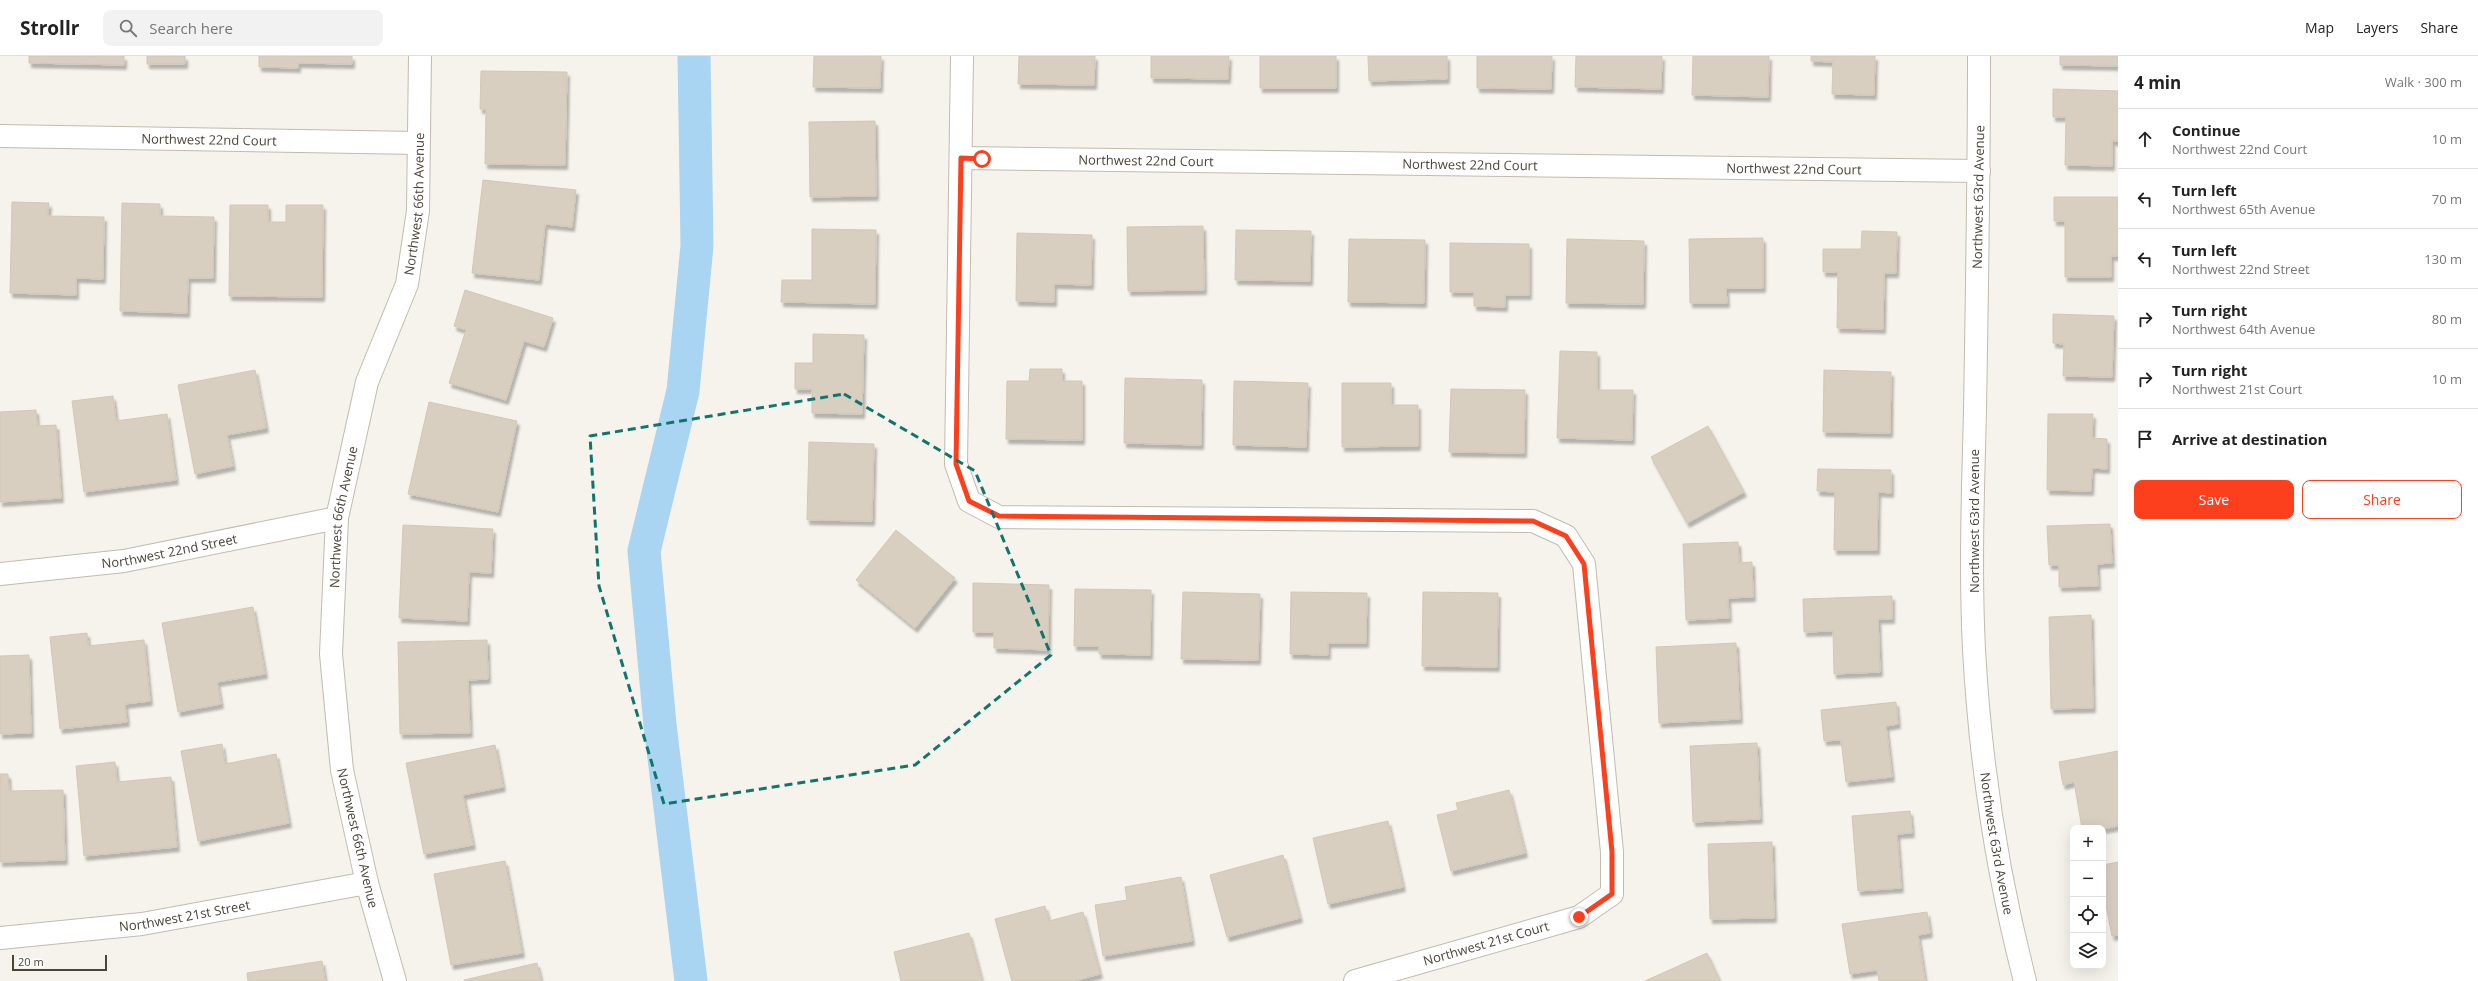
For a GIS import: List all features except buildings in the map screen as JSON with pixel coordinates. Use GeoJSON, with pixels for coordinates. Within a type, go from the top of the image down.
{"type":"FeatureCollection","features":[{"type":"Feature","properties":{"kind":"street","name":"Northwest 66th Avenue"},"geometry":{"type":"LineString","coordinates":[[395,981],[367,883],[342,770],[332,654],[337,518],[367,382],[408,284],[418,211],[420,56]]}},
{"type":"Feature","properties":{"kind":"street"},"geometry":{"type":"LineString","coordinates":[[961,158],[962,56]]}},
{"type":"Feature","properties":{"kind":"street","name":"Northwest 63rd Avenue"},"geometry":{"type":"LineString","coordinates":[[1979,56],[1979,171],[1973,505],[1974,648],[1981,742],[1997,856],[2024,981]]}},
{"type":"Feature","properties":{"kind":"street","name":"Northwest 22nd Court"},"geometry":{"type":"LineString","coordinates":[[0,136],[418,143]]}},
{"type":"Feature","properties":{"kind":"street","name":"Northwest 22nd Court"},"geometry":{"type":"LineString","coordinates":[[961,158],[1979,171]]}},
{"type":"Feature","properties":{"kind":"street","name":"Northwest 21st Court"},"geometry":{"type":"LineString","coordinates":[[961,158],[956,464],[969,501],[999,516],[1533,521],[1566,536],[1584,564],[1612,852],[1612,894],[1579,917],[1355,981]]}},
{"type":"Feature","properties":{"kind":"street","name":"Northwest 22nd Street"},"geometry":{"type":"LineString","coordinates":[[0,574],[124,561],[337,518]]}},
{"type":"Feature","properties":{"kind":"street","name":"Northwest 21st Street"},"geometry":{"type":"LineString","coordinates":[[0,938],[142,924],[367,883]]}},
{"type":"Feature","properties":{"kind":"highlighted area"},"geometry":{"type":"Polygon","coordinates":[[[844,394],[975,471],[1051,655],[915,765],[664,804],[599,586],[590,436],[844,394]]]}},
{"type":"Feature","properties":{"kind":"waterway"},"geometry":{"type":"LineString","coordinates":[[691,981],[660,725],[644,551],[683,391],[697,246],[694,56]]}},
{"type":"Feature","properties":{"kind":"route"},"geometry":{"type":"LineString","coordinates":[[982,159],[961,158],[956,464],[969,501],[999,516],[1533,521],[1566,536],[1584,564],[1612,852],[1612,894],[1579,917]]}}]}
